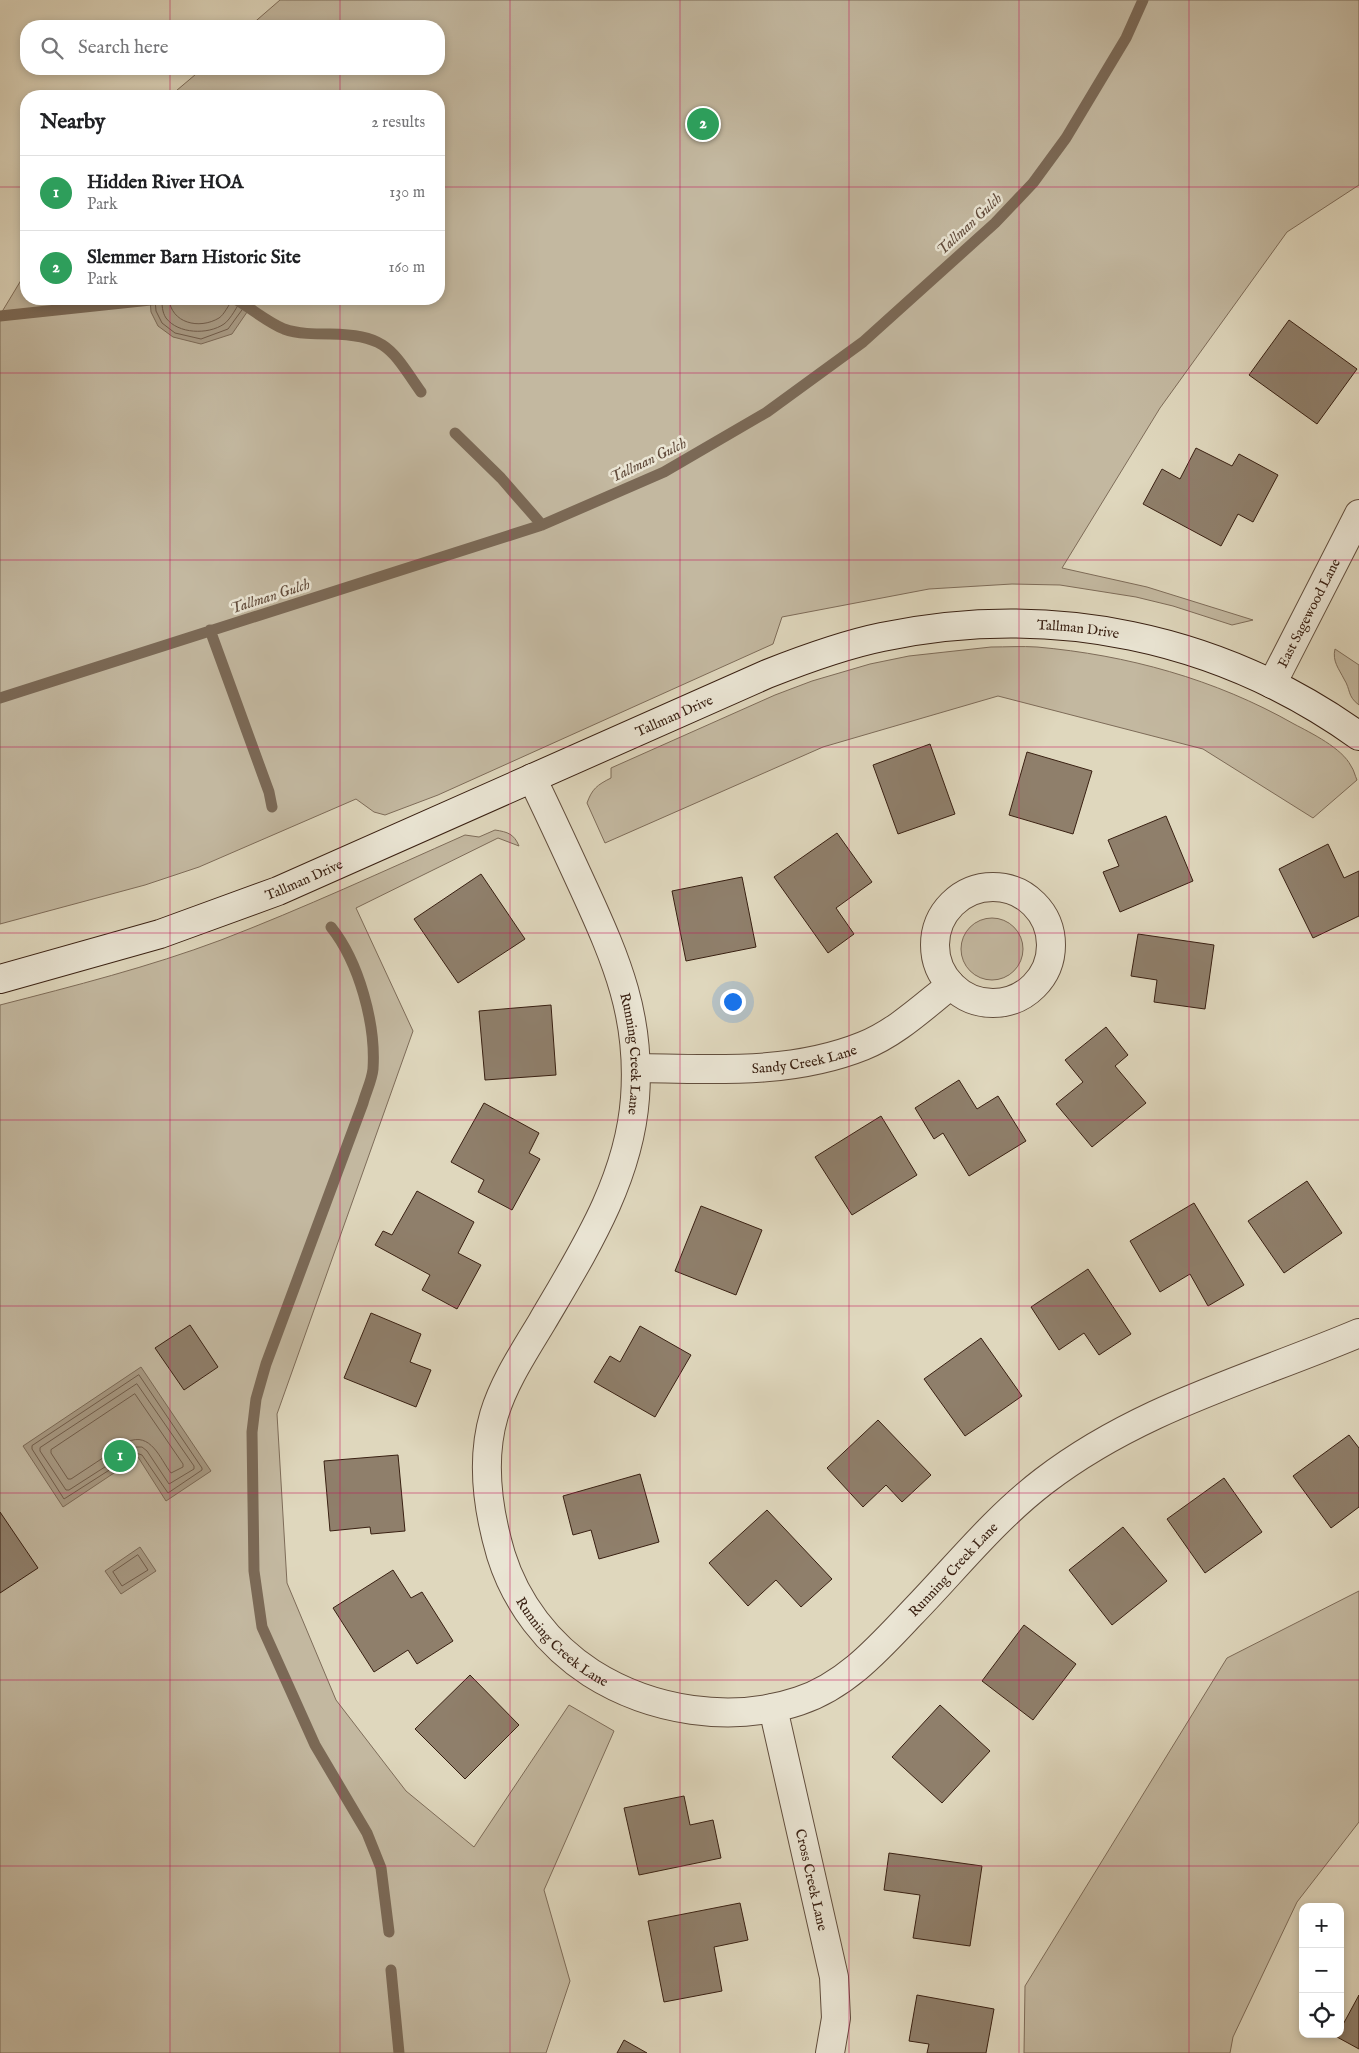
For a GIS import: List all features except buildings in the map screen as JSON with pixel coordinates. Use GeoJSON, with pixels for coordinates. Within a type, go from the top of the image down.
{"type":"FeatureCollection","features":[{"type":"Feature","properties":{"kind":"street","name":"East Sagewood Lane"},"geometry":{"type":"LineString","coordinates":[[1272,684],[1359,514]]}},
{"type":"Feature","properties":{"kind":"street","name":"Tallman Drive"},"geometry":{"type":"LineString","coordinates":[[0,979],[160,934],[227,911],[331,868],[706,700],[798,662],[873,639],[938,627],[1008,622],[1069,625],[1155,640],[1190,650],[1272,684],[1308,703],[1359,736]]}},
{"type":"Feature","properties":{"kind":"street","name":"Running Creek Lane"},"geometry":{"type":"LineString","coordinates":[[532,778],[598,920],[625,987],[634,1032],[636,1068],[631,1128],[624,1158],[611,1195],[574,1266],[512,1372],[494,1414],[490,1433],[488,1455],[490,1500],[493,1522],[506,1570],[523,1606],[551,1640],[581,1666],[636,1696],[672,1706],[719,1713],[773,1708],[798,1702],[822,1692],[851,1673],[904,1622],[1002,1517],[1027,1494],[1072,1461],[1107,1439],[1156,1413],[1228,1383],[1359,1333]]}},
{"type":"Feature","properties":{"kind":"street"},"geometry":{"type":"LineString","coordinates":[[985,887],[1003,888],[1020,894],[1035,905],[1046,922],[1051,942],[1049,962],[1040,980],[1026,994],[1006,1002],[986,1003],[967,997],[951,985],[940,970],[934,953],[935,935],[941,917],[952,903],[967,893],[985,887]]}},
{"type":"Feature","properties":{"kind":"street","name":"Sandy Creek Lane"},"geometry":{"type":"LineString","coordinates":[[636,1068],[758,1069],[822,1059],[864,1046],[895,1028],[951,985]]}},
{"type":"Feature","properties":{"kind":"street","name":"Cross Creek Lane"},"geometry":{"type":"LineString","coordinates":[[773,1708],[834,1978],[836,2018],[830,2053]]}},
{"type":"Feature","properties":{"kind":"shaded area"},"geometry":{"type":"Polygon","coordinates":[[[280,0],[1359,0],[1359,185],[1287,232],[1160,408],[1062,568],[1147,587],[1253,620],[1232,625],[1173,606],[1136,597],[1060,585],[1012,584],[929,589],[782,617],[773,644],[438,795],[385,815],[374,812],[356,799],[199,867],[145,885],[0,924],[0,315],[20,282],[20,305],[445,305],[445,90],[177,90],[195,75],[445,75],[445,20],[257,20],[280,0]]]}},
{"type":"Feature","properties":{"kind":"shaded area"},"geometry":{"type":"Polygon","coordinates":[[[991,647],[1037,647],[1104,656],[1137,663],[1202,682],[1264,708],[1333,747],[1347,759],[1357,780],[1313,818],[1203,749],[998,696],[823,747],[605,843],[587,803],[596,788],[611,778],[611,768],[775,695],[812,681],[870,664],[909,656],[991,647]]]}},
{"type":"Feature","properties":{"kind":"shaded area"},"geometry":{"type":"Polygon","coordinates":[[[1335,649],[1359,665],[1359,705],[1351,696],[1336,665],[1335,649]]]}},
{"type":"Feature","properties":{"kind":"shaded area"},"geometry":{"type":"Polygon","coordinates":[[[495,830],[510,834],[519,846],[498,838],[356,908],[413,1031],[277,1414],[287,1583],[336,1700],[406,1791],[474,1847],[569,1705],[614,1731],[544,1890],[570,1981],[546,2053],[0,2053],[0,1005],[111,976],[194,950],[283,915],[465,835],[479,837],[495,830]]]}},
{"type":"Feature","properties":{"kind":"shaded area"},"geometry":{"type":"Polygon","coordinates":[[[986,918],[998,918],[1014,927],[1021,937],[1023,949],[1021,961],[1014,971],[998,980],[986,980],[975,975],[966,966],[961,955],[961,943],[966,932],[975,923],[986,918]]]}},
{"type":"Feature","properties":{"kind":"shaded area"},"geometry":{"type":"Polygon","coordinates":[[[1359,1591],[1359,1822],[1297,1902],[1233,2037],[1230,2053],[1024,2053],[1025,1986],[1227,1658],[1359,1591]]]}},
{"type":"Feature","properties":{"kind":"water"},"geometry":{"type":"Polygon","coordinates":[[[150,305],[252,305],[232,334],[201,344],[173,337],[158,326],[151,312],[150,305]]]}},
{"type":"Feature","properties":{"kind":"water"},"geometry":{"type":"Polygon","coordinates":[[[141,1367],[211,1471],[166,1501],[138,1457],[63,1507],[23,1446],[141,1367]]]}},
{"type":"Feature","properties":{"kind":"water"},"geometry":{"type":"Polygon","coordinates":[[[140,1547],[156,1571],[121,1594],[105,1571],[140,1547]]]}},
{"type":"Feature","properties":{"kind":"waterway","name":"Tallman Gulch"},"geometry":{"type":"LineString","coordinates":[[0,698],[542,525],[664,472],[767,412],[863,342],[995,223],[1033,183],[1066,138],[1126,38],[1143,0]]}},
{"type":"Feature","properties":{"kind":"waterway"},"geometry":{"type":"LineString","coordinates":[[0,316],[104,305]]}},
{"type":"Feature","properties":{"kind":"waterway"},"geometry":{"type":"LineString","coordinates":[[244,305],[271,323],[289,331],[349,335],[376,341],[394,355],[421,392]]}},
{"type":"Feature","properties":{"kind":"waterway"},"geometry":{"type":"LineString","coordinates":[[455,433],[501,478],[542,525]]}},
{"type":"Feature","properties":{"kind":"waterway"},"geometry":{"type":"LineString","coordinates":[[210,630],[269,792],[272,807]]}},
{"type":"Feature","properties":{"kind":"waterway"},"geometry":{"type":"LineString","coordinates":[[331,927],[350,958],[364,994],[372,1033],[373,1069],[363,1103],[266,1364],[256,1399],[252,1432],[254,1571],[262,1627],[315,1745],[367,1833],[381,1868],[389,1932]]}},
{"type":"Feature","properties":{"kind":"waterway"},"geometry":{"type":"LineString","coordinates":[[391,1970],[399,2053]]}},
{"type":"Feature","properties":{"kind":"place","name":"Slemmer Barn Historic Site"},"geometry":{"type":"Point","coordinates":[703,124]}},
{"type":"Feature","properties":{"kind":"place","name":"Hidden River HOA"},"geometry":{"type":"Point","coordinates":[120,1456]}}]}
